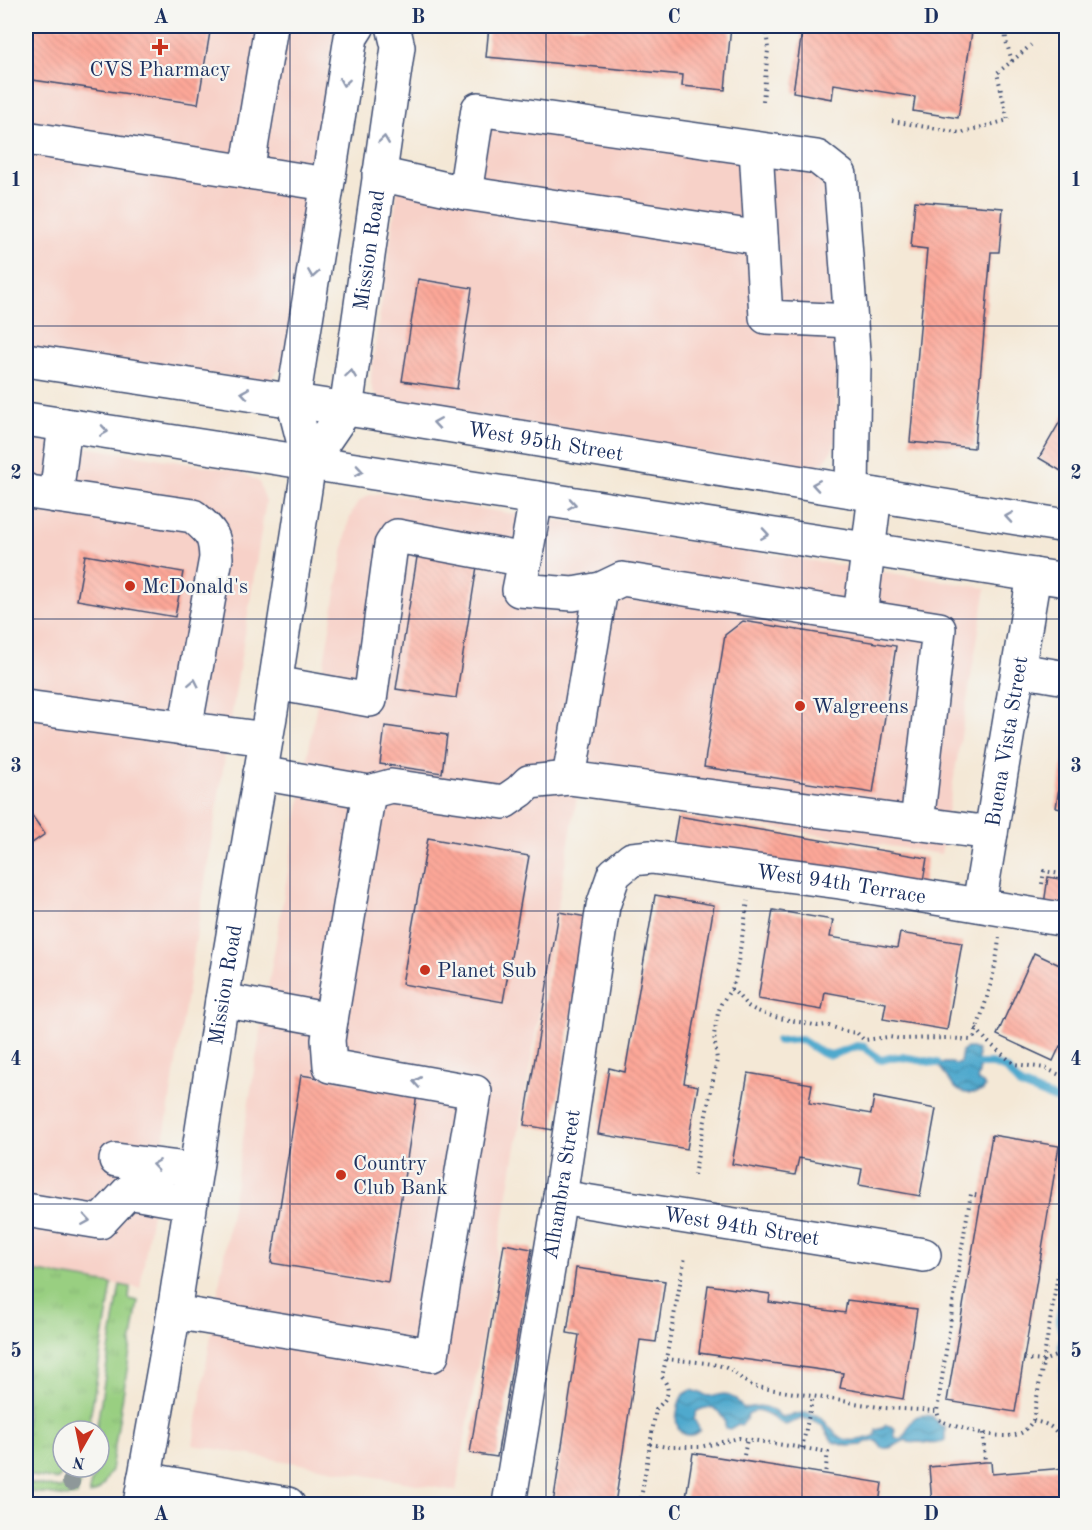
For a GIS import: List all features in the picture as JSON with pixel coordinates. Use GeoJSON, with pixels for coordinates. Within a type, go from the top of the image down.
{"type":"FeatureCollection","features":[{"type":"Feature","properties":{"kind":"main road"},"geometry":{"type":"LineString","coordinates":[[247,172],[271,26]]}},
{"type":"Feature","properties":{"kind":"main road","name":"Mission Road"},"geometry":{"type":"LineString","coordinates":[[142,1492],[174,1312],[309,463],[293,401],[351,38],[358,26]]}},
{"type":"Feature","properties":{"kind":"main road","name":"Mission Road"},"geometry":{"type":"LineString","coordinates":[[309,463],[346,409],[398,47],[393,26]]}},
{"type":"Feature","properties":{"kind":"main road"},"geometry":{"type":"LineString","coordinates":[[465,194],[478,109],[817,157],[840,175],[868,549],[860,616]]}},
{"type":"Feature","properties":{"kind":"main road"},"geometry":{"type":"LineString","coordinates":[[26,138],[327,184]]}},
{"type":"Feature","properties":{"kind":"main road"},"geometry":{"type":"LineString","coordinates":[[756,148],[766,317],[851,321]]}},
{"type":"Feature","properties":{"kind":"main road"},"geometry":{"type":"LineString","coordinates":[[379,174],[465,194],[762,238]]}},
{"type":"Feature","properties":{"kind":"main road","name":"West 95th Street"},"geometry":{"type":"LineString","coordinates":[[26,360],[346,409],[1066,526]]}},
{"type":"Feature","properties":{"kind":"main road"},"geometry":{"type":"LineString","coordinates":[[26,419],[1066,580]]}},
{"type":"Feature","properties":{"kind":"main road"},"geometry":{"type":"LineString","coordinates":[[65,425],[41,493],[193,516],[209,530],[215,541],[216,558],[185,729]]}},
{"type":"Feature","properties":{"kind":"main road"},"geometry":{"type":"LineString","coordinates":[[536,498],[519,590],[573,594],[601,589],[622,579],[939,629],[917,823]]}},
{"type":"Feature","properties":{"kind":"main road"},"geometry":{"type":"LineString","coordinates":[[275,683],[370,700],[391,545],[397,536],[525,560]]}},
{"type":"Feature","properties":{"kind":"main road","name":"Buena Vista Street"},"geometry":{"type":"LineString","coordinates":[[979,905],[1034,575]]}},
{"type":"Feature","properties":{"kind":"main road"},"geometry":{"type":"LineString","coordinates":[[569,778],[601,589]]}},
{"type":"Feature","properties":{"kind":"main road"},"geometry":{"type":"LineString","coordinates":[[1019,670],[1066,678]]}},
{"type":"Feature","properties":{"kind":"main road"},"geometry":{"type":"LineString","coordinates":[[26,707],[266,739]]}},
{"type":"Feature","properties":{"kind":"main road"},"geometry":{"type":"LineString","coordinates":[[260,773],[369,792],[391,786],[504,802],[529,782],[569,778],[991,832]]}},
{"type":"Feature","properties":{"kind":"main road"},"geometry":{"type":"LineString","coordinates":[[174,1312],[432,1355],[475,1092],[330,1066],[328,1040],[369,792]]}},
{"type":"Feature","properties":{"kind":"main road","name":"West 94th Terrace"},"geometry":{"type":"LineString","coordinates":[[620,868],[632,859],[651,857],[840,882],[1066,920]]}},
{"type":"Feature","properties":{"kind":"main road","name":"Alhambra Street"},"geometry":{"type":"LineString","coordinates":[[509,1504],[560,1197],[603,906],[614,874],[620,868]]}},
{"type":"Feature","properties":{"kind":"main road"},"geometry":{"type":"LineString","coordinates":[[222,1000],[331,1020]]}},
{"type":"Feature","properties":{"kind":"main road"},"geometry":{"type":"LineString","coordinates":[[116,1160],[195,1170]]}},
{"type":"Feature","properties":{"kind":"main road"},"geometry":{"type":"LineString","coordinates":[[29,1211],[100,1222],[128,1192],[190,1203]]}},
{"type":"Feature","properties":{"kind":"main road","name":"West 94th Street"},"geometry":{"type":"LineString","coordinates":[[560,1197],[924,1255]]}},
{"type":"Feature","properties":{"kind":"main road"},"geometry":{"type":"LineString","coordinates":[[142,1492],[288,1504]]}},
{"type":"Feature","properties":{"kind":"path"},"geometry":{"type":"LineString","coordinates":[[763,101],[768,50],[766,26]]}},
{"type":"Feature","properties":{"kind":"path"},"geometry":{"type":"LineString","coordinates":[[1005,26],[1006,41],[1012,60]]}},
{"type":"Feature","properties":{"kind":"path"},"geometry":{"type":"LineString","coordinates":[[892,121],[960,133],[1008,120],[997,73],[1031,45]]}},
{"type":"Feature","properties":{"kind":"path"},"geometry":{"type":"LineString","coordinates":[[1044,871],[1066,875]]}},
{"type":"Feature","properties":{"kind":"path"},"geometry":{"type":"LineString","coordinates":[[694,1175],[717,1060],[714,1035],[718,1013],[735,980],[749,891]]}},
{"type":"Feature","properties":{"kind":"path"},"geometry":{"type":"LineString","coordinates":[[731,989],[746,1005],[764,1013],[818,1026],[832,1026],[857,1033],[864,1040],[889,1037],[970,1040],[974,1037],[995,971],[1000,934]]}},
{"type":"Feature","properties":{"kind":"path"},"geometry":{"type":"LineString","coordinates":[[976,1029],[989,1044],[1014,1064],[1045,1068],[1066,1078]]}},
{"type":"Feature","properties":{"kind":"path"},"geometry":{"type":"LineString","coordinates":[[982,1197],[971,1194],[952,1304],[938,1411],[939,1419],[942,1421],[999,1436],[1017,1435],[1026,1430],[1032,1421],[1066,1228]]}},
{"type":"Feature","properties":{"kind":"path"},"geometry":{"type":"LineString","coordinates":[[640,1504],[656,1409],[664,1402],[667,1395],[668,1388],[662,1377],[685,1257]]}},
{"type":"Feature","properties":{"kind":"path"},"geometry":{"type":"LineString","coordinates":[[1024,1359],[1043,1361],[1066,1352]]}},
{"type":"Feature","properties":{"kind":"path"},"geometry":{"type":"LineString","coordinates":[[666,1359],[721,1366],[733,1371],[750,1386],[898,1410],[938,1411]]}},
{"type":"Feature","properties":{"kind":"path"},"geometry":{"type":"LineString","coordinates":[[802,1448],[813,1396]]}},
{"type":"Feature","properties":{"kind":"path"},"geometry":{"type":"LineString","coordinates":[[1032,1421],[1050,1425],[1057,1431],[1064,1447],[1065,1468]]}},
{"type":"Feature","properties":{"kind":"path"},"geometry":{"type":"LineString","coordinates":[[983,1433],[985,1462]]}},
{"type":"Feature","properties":{"kind":"path"},"geometry":{"type":"LineString","coordinates":[[650,1444],[667,1447],[700,1447],[739,1438],[828,1452],[825,1474]]}},
{"type":"Feature","properties":{"kind":"path"},"geometry":{"type":"LineString","coordinates":[[743,1461],[747,1440]]}},
{"type":"Feature","properties":{"kind":"shaded area"},"geometry":{"type":"Polygon","coordinates":[[[26,26],[335,26],[284,365],[269,381],[26,351],[26,26]]]}},
{"type":"Feature","properties":{"kind":"shaded area"},"geometry":{"type":"Polygon","coordinates":[[[501,122],[818,171],[834,188],[837,433],[833,449],[824,462],[799,468],[381,400],[373,392],[371,374],[398,187],[472,200],[488,129],[501,122]]]}},
{"type":"Feature","properties":{"kind":"shaded area"},"geometry":{"type":"Polygon","coordinates":[[[26,438],[239,471],[259,482],[266,501],[140,1288],[26,1270],[26,438]]]}},
{"type":"Feature","properties":{"kind":"shaded area"},"geometry":{"type":"Polygon","coordinates":[[[381,493],[986,588],[941,854],[577,797],[456,1491],[193,1445],[261,1028],[348,523],[358,502],[369,495],[381,493]]]}},
{"type":"Feature","properties":{"kind":"green space"},"geometry":{"type":"Polygon","coordinates":[[[26,1270],[112,1284],[90,1419],[51,1419],[51,1479],[58,1479],[57,1480],[26,1475],[26,1270]]]}},
{"type":"Feature","properties":{"kind":"green space"},"geometry":{"type":"Polygon","coordinates":[[[120,1285],[130,1287],[129,1299],[138,1301],[111,1470],[111,1419],[98,1419],[120,1285]]]}},
{"type":"Feature","properties":{"kind":"green space"},"geometry":{"type":"Polygon","coordinates":[[[67,1479],[81,1479],[77,1496],[66,1497],[26,1491],[26,1482],[59,1488],[63,1487],[67,1479]]]}},
{"type":"Feature","properties":{"kind":"green space"},"geometry":{"type":"Polygon","coordinates":[[[93,1479],[106,1479],[101,1488],[90,1495],[93,1479]]]}},
{"type":"Feature","properties":{"kind":"water"},"geometry":{"type":"Polygon","coordinates":[[[967,1048],[977,1050],[979,1075],[977,1080],[983,1083],[985,1087],[983,1091],[966,1093],[959,1091],[937,1063],[960,1063],[962,1051],[967,1048]]]}},
{"type":"Feature","properties":{"kind":"water"},"geometry":{"type":"Polygon","coordinates":[[[692,1390],[708,1396],[725,1394],[736,1399],[743,1409],[755,1406],[764,1407],[782,1417],[802,1413],[813,1414],[824,1420],[841,1438],[847,1440],[861,1440],[875,1436],[876,1430],[886,1425],[895,1429],[896,1438],[902,1439],[912,1420],[919,1416],[932,1416],[945,1427],[945,1440],[932,1444],[908,1442],[907,1440],[886,1448],[882,1448],[877,1441],[847,1446],[833,1442],[823,1426],[814,1421],[803,1418],[786,1425],[757,1411],[748,1414],[742,1425],[738,1424],[730,1429],[725,1428],[724,1420],[718,1411],[710,1408],[697,1411],[694,1419],[700,1430],[693,1435],[686,1435],[678,1428],[677,1414],[683,1395],[692,1390]]]}},
{"type":"Feature","properties":{"kind":"building"},"geometry":{"type":"Polygon","coordinates":[[[26,26],[211,26],[198,104],[26,79],[26,26]]]}},
{"type":"Feature","properties":{"kind":"building"},"geometry":{"type":"Polygon","coordinates":[[[489,26],[731,26],[725,90],[682,86],[683,75],[486,57],[489,26]]]}},
{"type":"Feature","properties":{"kind":"building"},"geometry":{"type":"Polygon","coordinates":[[[803,26],[878,26],[918,31],[919,26],[973,26],[958,118],[913,111],[915,97],[834,84],[832,99],[793,92],[803,26]]]}},
{"type":"Feature","properties":{"kind":"building"},"geometry":{"type":"Polygon","coordinates":[[[915,201],[1003,208],[999,252],[991,252],[974,448],[910,442],[927,249],[911,247],[915,201]]]}},
{"type":"Feature","properties":{"kind":"building"},"geometry":{"type":"Polygon","coordinates":[[[418,279],[472,288],[457,389],[402,381],[418,279]]]}},
{"type":"Feature","properties":{"kind":"building"},"geometry":{"type":"Polygon","coordinates":[[[1066,411],[1066,474],[1039,458],[1066,411]]]}},
{"type":"Feature","properties":{"kind":"building"},"geometry":{"type":"Polygon","coordinates":[[[418,551],[478,560],[456,698],[396,689],[418,551]]]}},
{"type":"Feature","properties":{"kind":"building","name":"McDonald's"},"geometry":{"type":"Polygon","coordinates":[[[85,555],[183,572],[175,617],[77,600],[85,555]]]}},
{"type":"Feature","properties":{"kind":"building","name":"Walgreens"},"geometry":{"type":"Polygon","coordinates":[[[743,621],[896,646],[873,793],[704,767],[725,635],[743,621]]]}},
{"type":"Feature","properties":{"kind":"building"},"geometry":{"type":"Polygon","coordinates":[[[385,726],[447,735],[442,773],[380,764],[385,726]]]}},
{"type":"Feature","properties":{"kind":"building"},"geometry":{"type":"Polygon","coordinates":[[[1066,749],[1066,810],[1056,808],[1066,749]]]}},
{"type":"Feature","properties":{"kind":"building"},"geometry":{"type":"Polygon","coordinates":[[[26,807],[45,834],[28,846],[27,855],[26,855],[26,807]]]}},
{"type":"Feature","properties":{"kind":"building"},"geometry":{"type":"Polygon","coordinates":[[[678,816],[927,858],[922,887],[673,845],[678,816]]]}},
{"type":"Feature","properties":{"kind":"building"},"geometry":{"type":"Polygon","coordinates":[[[428,838],[529,856],[503,1002],[402,984],[428,838]]]}},
{"type":"Feature","properties":{"kind":"building"},"geometry":{"type":"Polygon","coordinates":[[[1048,877],[1066,880],[1066,907],[1044,904],[1048,877]]]}},
{"type":"Feature","properties":{"kind":"building"},"geometry":{"type":"Polygon","coordinates":[[[655,895],[714,905],[684,1083],[698,1086],[687,1149],[598,1134],[609,1068],[625,1072],[655,895]]]}},
{"type":"Feature","properties":{"kind":"building"},"geometry":{"type":"Polygon","coordinates":[[[773,910],[833,920],[830,937],[897,948],[900,933],[962,943],[947,1030],[883,1019],[886,1003],[825,992],[822,1010],[758,999],[773,910]]]}},
{"type":"Feature","properties":{"kind":"building"},"geometry":{"type":"Polygon","coordinates":[[[559,912],[587,917],[553,1130],[524,1125],[559,912]]]}},
{"type":"Feature","properties":{"kind":"building"},"geometry":{"type":"Polygon","coordinates":[[[1034,953],[1066,968],[1066,1049],[1060,1046],[1053,1061],[997,1035],[1034,953]]]}},
{"type":"Feature","properties":{"kind":"building"},"geometry":{"type":"Polygon","coordinates":[[[748,1073],[812,1084],[809,1103],[871,1114],[874,1097],[936,1109],[920,1196],[859,1185],[862,1169],[799,1158],[795,1175],[732,1164],[748,1073]]]}},
{"type":"Feature","properties":{"kind":"building"},"geometry":{"type":"Polygon","coordinates":[[[301,1075],[417,1094],[388,1282],[271,1263],[301,1075]]]}},
{"type":"Feature","properties":{"kind":"building"},"geometry":{"type":"Polygon","coordinates":[[[992,1135],[1059,1146],[1015,1412],[947,1401],[992,1135]]]}},
{"type":"Feature","properties":{"kind":"building"},"geometry":{"type":"Polygon","coordinates":[[[504,1244],[532,1249],[497,1457],[470,1453],[504,1244]]]}},
{"type":"Feature","properties":{"kind":"building"},"geometry":{"type":"Polygon","coordinates":[[[576,1268],[665,1281],[656,1342],[640,1340],[615,1504],[553,1504],[579,1335],[567,1333],[576,1268]]]}},
{"type":"Feature","properties":{"kind":"building"},"geometry":{"type":"Polygon","coordinates":[[[708,1285],[770,1294],[769,1302],[845,1313],[847,1300],[917,1309],[903,1399],[840,1388],[843,1373],[699,1353],[708,1285]]]}},
{"type":"Feature","properties":{"kind":"building"},"geometry":{"type":"Polygon","coordinates":[[[693,1453],[882,1483],[879,1504],[685,1504],[693,1453]]]}},
{"type":"Feature","properties":{"kind":"building"},"geometry":{"type":"Polygon","coordinates":[[[991,1462],[992,1474],[1066,1468],[1066,1504],[932,1504],[929,1467],[991,1462]]]}},
{"type":"Feature","properties":{"kind":"waterway"},"geometry":{"type":"LineString","coordinates":[[778,1041],[800,1039],[822,1053],[831,1055],[857,1046],[864,1047],[882,1060],[902,1057],[937,1063]]}},
{"type":"Feature","properties":{"kind":"waterway"},"geometry":{"type":"LineString","coordinates":[[978,1064],[992,1064],[1006,1069],[1020,1085],[1066,1103]]}},
{"type":"Feature","properties":{"kind":"waterway"},"geometry":{"type":"LineString","coordinates":[[1066,1261],[1063,1302],[1059,1320],[1065,1361],[1063,1377],[1066,1382]]}},
{"type":"Feature","properties":{"kind":"place","name":"CVS Pharmacy"},"geometry":{"type":"Point","coordinates":[160,47]}},
{"type":"Feature","properties":{"kind":"place","name":"McDonald's"},"geometry":{"type":"Point","coordinates":[130,586]}},
{"type":"Feature","properties":{"kind":"place","name":"Walgreens"},"geometry":{"type":"Point","coordinates":[800,706]}},
{"type":"Feature","properties":{"kind":"place","name":"Planet Sub"},"geometry":{"type":"Point","coordinates":[425,970]}},
{"type":"Feature","properties":{"kind":"place","name":"Country Club Bank"},"geometry":{"type":"Point","coordinates":[341,1175]}}]}
